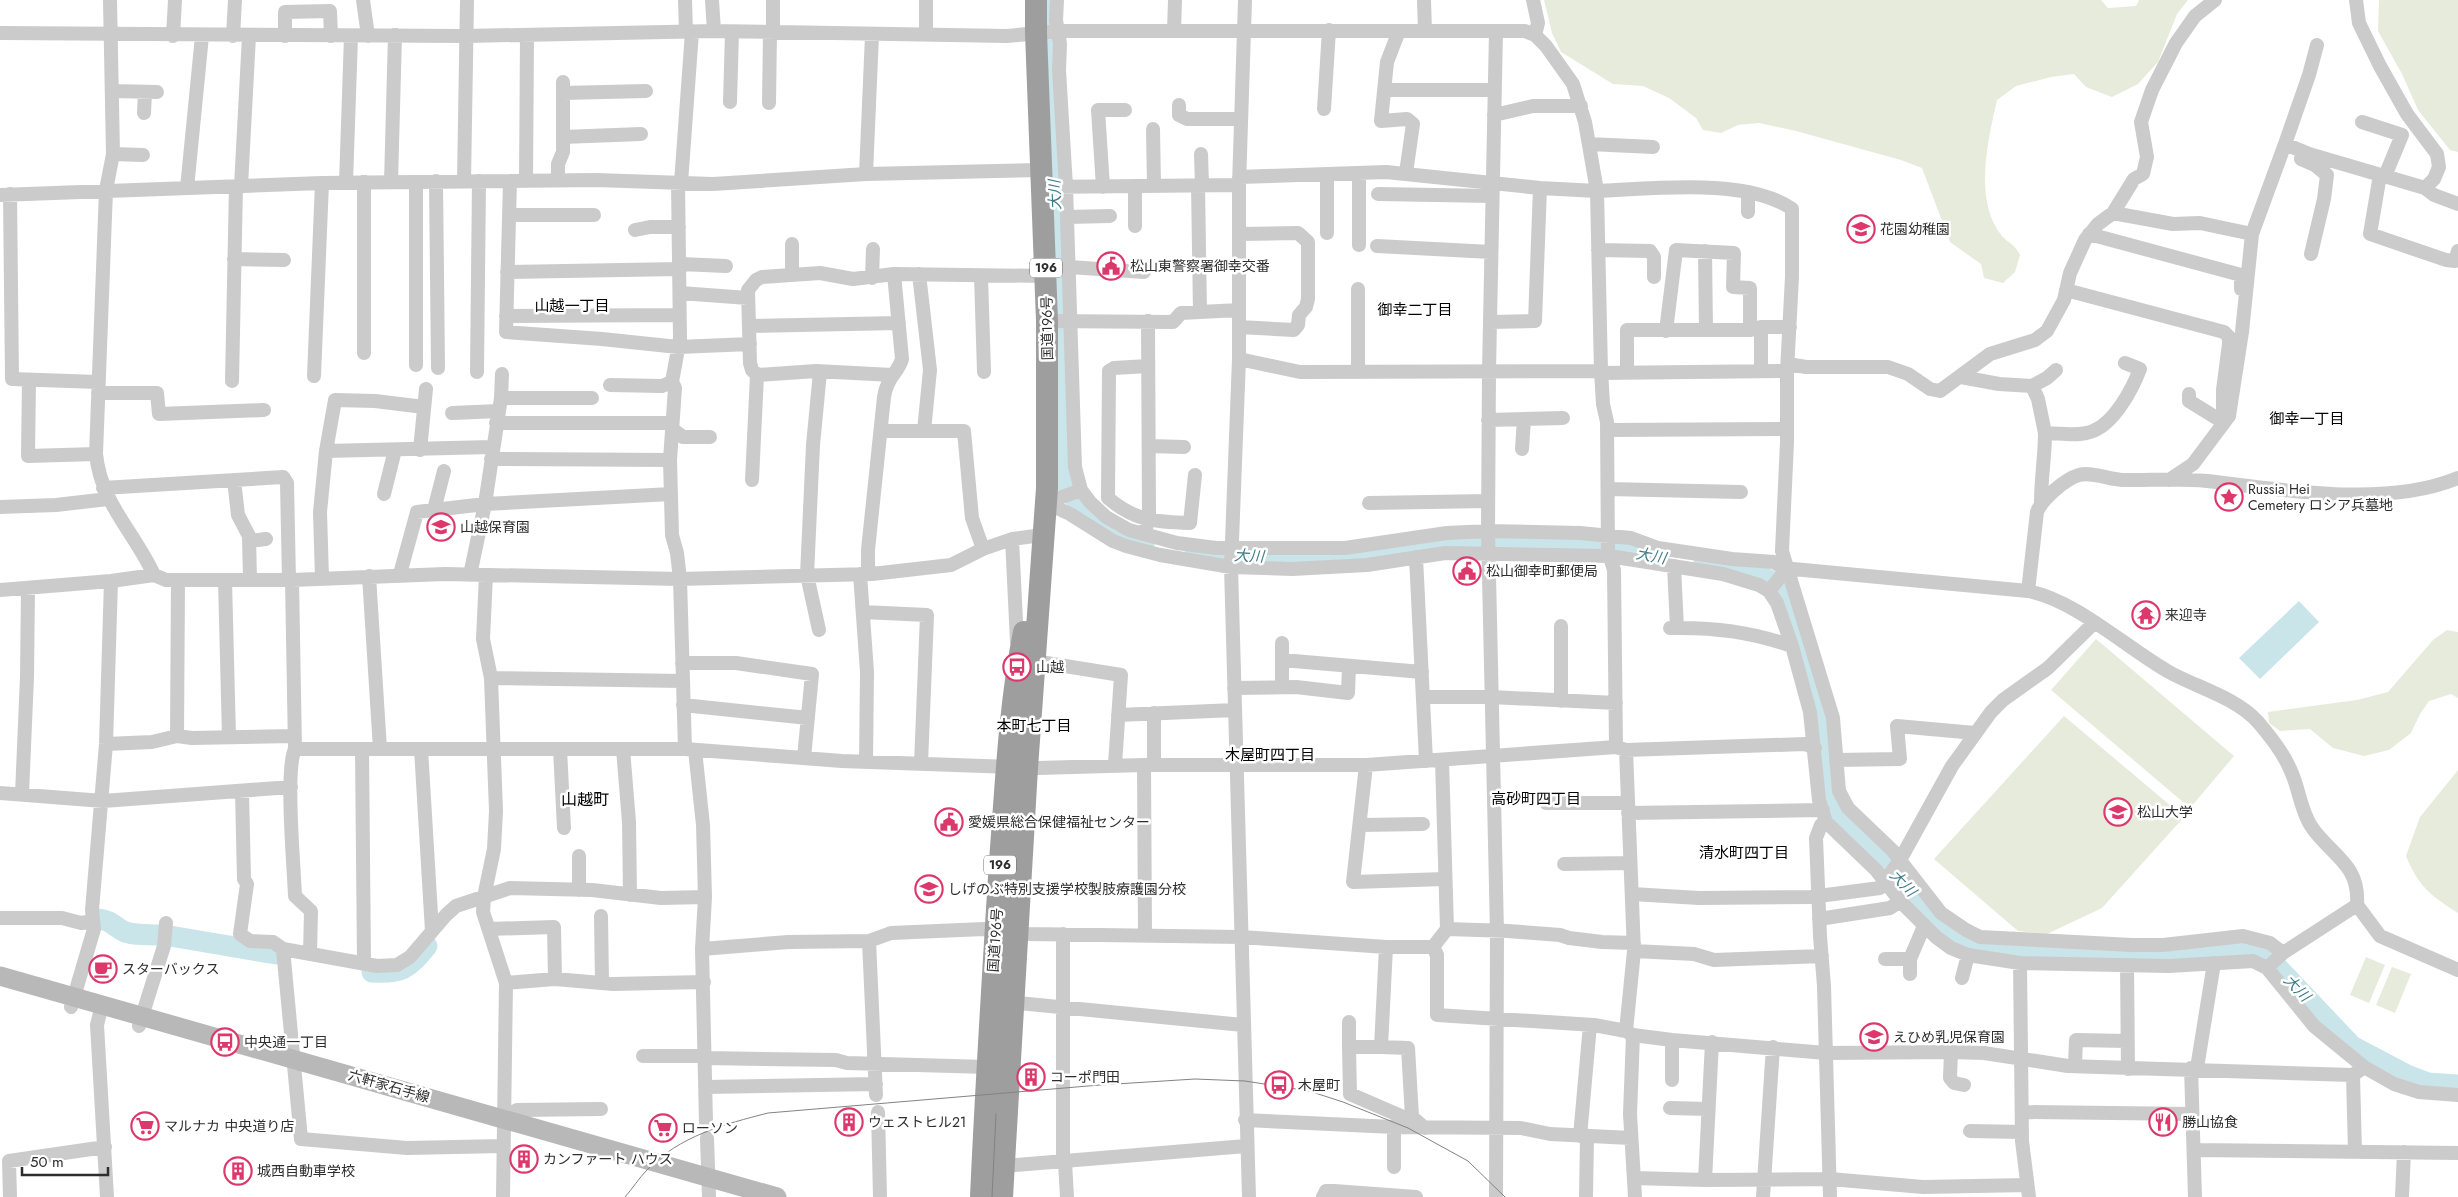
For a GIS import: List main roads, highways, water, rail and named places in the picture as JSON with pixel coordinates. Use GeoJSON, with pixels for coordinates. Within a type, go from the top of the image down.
{"type":"FeatureCollection","features":[{"type":"Feature","properties":{"kind":"highway","name":"国道196号"},"geometry":{"type":"LineString","coordinates":[[1002,1197],[1002,1001],[1017,767],[1026,661],[1042,535],[1067,495],[1048,448],[1060,321],[1055,269],[1048,32],[1036,0]]}},
{"type":"Feature","properties":{"kind":"highway","name":"国道196号"},"geometry":{"type":"LineString","coordinates":[[981,1197],[987,1067],[1002,1001]]}},
{"type":"Feature","properties":{"kind":"main road","name":"六軒家石手線"},"geometry":{"type":"LineString","coordinates":[[0,976],[72,1002]]}},
{"type":"Feature","properties":{"kind":"main road","name":"六軒家石手線"},"geometry":{"type":"LineString","coordinates":[[0,986],[72,1002],[295,1065],[503,1131],[738,1197]]}},
{"type":"Feature","properties":{"kind":"main road","name":"六軒家石手線"},"geometry":{"type":"LineString","coordinates":[[709,1188],[777,1197]]}},
{"type":"Feature","properties":{"kind":"water"},"geometry":{"type":"Polygon","coordinates":[[[2299,601],[2319,622],[2260,679],[2239,658],[2299,601]]]}},
{"type":"Feature","properties":{"kind":"waterway","name":"大川"},"geometry":{"type":"LineString","coordinates":[[1049,0],[1054,198],[1061,330],[1064,476],[1076,500],[1096,519],[1119,532],[1145,541]]}},
{"type":"Feature","properties":{"kind":"waterway","name":"大川"},"geometry":{"type":"LineString","coordinates":[[1195,551],[1241,557],[1320,557],[1461,541],[1556,539],[1629,554]]}},
{"type":"Feature","properties":{"kind":"waterway","name":"大川"},"geometry":{"type":"LineString","coordinates":[[1703,565],[1736,569],[1756,574],[1774,584],[1781,592],[1820,718],[1824,740],[1828,797],[1840,817],[1865,840],[1907,890],[1946,928],[1982,947],[2177,954],[2246,947],[2261,950],[2352,1046],[2407,1075],[2428,1083],[2458,1085]]}},
{"type":"Feature","properties":{"kind":"waterway"},"geometry":{"type":"LineString","coordinates":[[98,919],[109,922],[127,933],[159,935]]}},
{"type":"Feature","properties":{"kind":"waterway"},"geometry":{"type":"LineString","coordinates":[[170,936],[276,954]]}},
{"type":"Feature","properties":{"kind":"waterway"},"geometry":{"type":"LineString","coordinates":[[372,972],[398,971],[415,960],[427,946]]}},
{"type":"Feature","properties":{"kind":"tram line"},"geometry":{"type":"LineString","coordinates":[[625,1197],[641,1176],[673,1148],[719,1127],[768,1113],[1100,1085],[1195,1079],[1245,1081],[1309,1091],[1343,1102],[1408,1128],[1468,1161],[1505,1197]]}},
{"type":"Feature","properties":{"kind":"tram line"},"geometry":{"type":"LineString","coordinates":[[992,1197],[996,1114]]}},
{"type":"Feature","properties":{"kind":"place","name":"花園幼稚園"},"geometry":{"type":"Point","coordinates":[1861,229]}},
{"type":"Feature","properties":{"kind":"place","name":"松山東警察署御幸交番"},"geometry":{"type":"Point","coordinates":[1111,266]}},
{"type":"Feature","properties":{"kind":"place","name":"Russia Hei Cemetery ロシア兵墓地"},"geometry":{"type":"Point","coordinates":[2229,497]}},
{"type":"Feature","properties":{"kind":"place","name":"山越保育園"},"geometry":{"type":"Point","coordinates":[441,527]}},
{"type":"Feature","properties":{"kind":"place","name":"松山御幸町郵便局"},"geometry":{"type":"Point","coordinates":[1467,571]}},
{"type":"Feature","properties":{"kind":"place","name":"来迎寺"},"geometry":{"type":"Point","coordinates":[2146,615]}},
{"type":"Feature","properties":{"kind":"place","name":"山越"},"geometry":{"type":"Point","coordinates":[1017,667]}},
{"type":"Feature","properties":{"kind":"place","name":"松山大学"},"geometry":{"type":"Point","coordinates":[2118,812]}},
{"type":"Feature","properties":{"kind":"place","name":"愛媛県総合保健福祉センター"},"geometry":{"type":"Point","coordinates":[949,822]}},
{"type":"Feature","properties":{"kind":"place","name":"しげのぶ特別支援学校製肢療護園分校"},"geometry":{"type":"Point","coordinates":[929,889]}},
{"type":"Feature","properties":{"kind":"place","name":"スターバックス"},"geometry":{"type":"Point","coordinates":[103,969]}},
{"type":"Feature","properties":{"kind":"place","name":"えひめ乳児保育園"},"geometry":{"type":"Point","coordinates":[1874,1037]}},
{"type":"Feature","properties":{"kind":"place","name":"中央通一丁目"},"geometry":{"type":"Point","coordinates":[225,1042]}},
{"type":"Feature","properties":{"kind":"place","name":"コーポ門田"},"geometry":{"type":"Point","coordinates":[1031,1077]}},
{"type":"Feature","properties":{"kind":"place","name":"木屋町"},"geometry":{"type":"Point","coordinates":[1279,1085]}},
{"type":"Feature","properties":{"kind":"place","name":"ウェストヒル21"},"geometry":{"type":"Point","coordinates":[849,1122]}},
{"type":"Feature","properties":{"kind":"place","name":"勝山協食"},"geometry":{"type":"Point","coordinates":[2163,1122]}},
{"type":"Feature","properties":{"kind":"place","name":"マルナカ 中央道り店"},"geometry":{"type":"Point","coordinates":[145,1126]}},
{"type":"Feature","properties":{"kind":"place","name":"ローソン"},"geometry":{"type":"Point","coordinates":[663,1128]}},
{"type":"Feature","properties":{"kind":"place","name":"カンファート ハウス"},"geometry":{"type":"Point","coordinates":[524,1159]}},
{"type":"Feature","properties":{"kind":"place","name":"城西自動車学校"},"geometry":{"type":"Point","coordinates":[238,1171]}},
{"type":"Feature","properties":{"kind":"district","name":"山越一丁目"},"geometry":{"type":"Point","coordinates":[572,306]}},
{"type":"Feature","properties":{"kind":"district","name":"御幸二丁目"},"geometry":{"type":"Point","coordinates":[1415,310]}},
{"type":"Feature","properties":{"kind":"district","name":"御幸一丁目"},"geometry":{"type":"Point","coordinates":[2307,419]}},
{"type":"Feature","properties":{"kind":"district","name":"本町七丁目"},"geometry":{"type":"Point","coordinates":[1034,726]}},
{"type":"Feature","properties":{"kind":"district","name":"木屋町四丁目"},"geometry":{"type":"Point","coordinates":[1270,755]}},
{"type":"Feature","properties":{"kind":"district","name":"山越町"},"geometry":{"type":"Point","coordinates":[585,799]}},
{"type":"Feature","properties":{"kind":"district","name":"高砂町四丁目"},"geometry":{"type":"Point","coordinates":[1536,799]}},
{"type":"Feature","properties":{"kind":"district","name":"清水町四丁目"},"geometry":{"type":"Point","coordinates":[1744,853]}}]}
